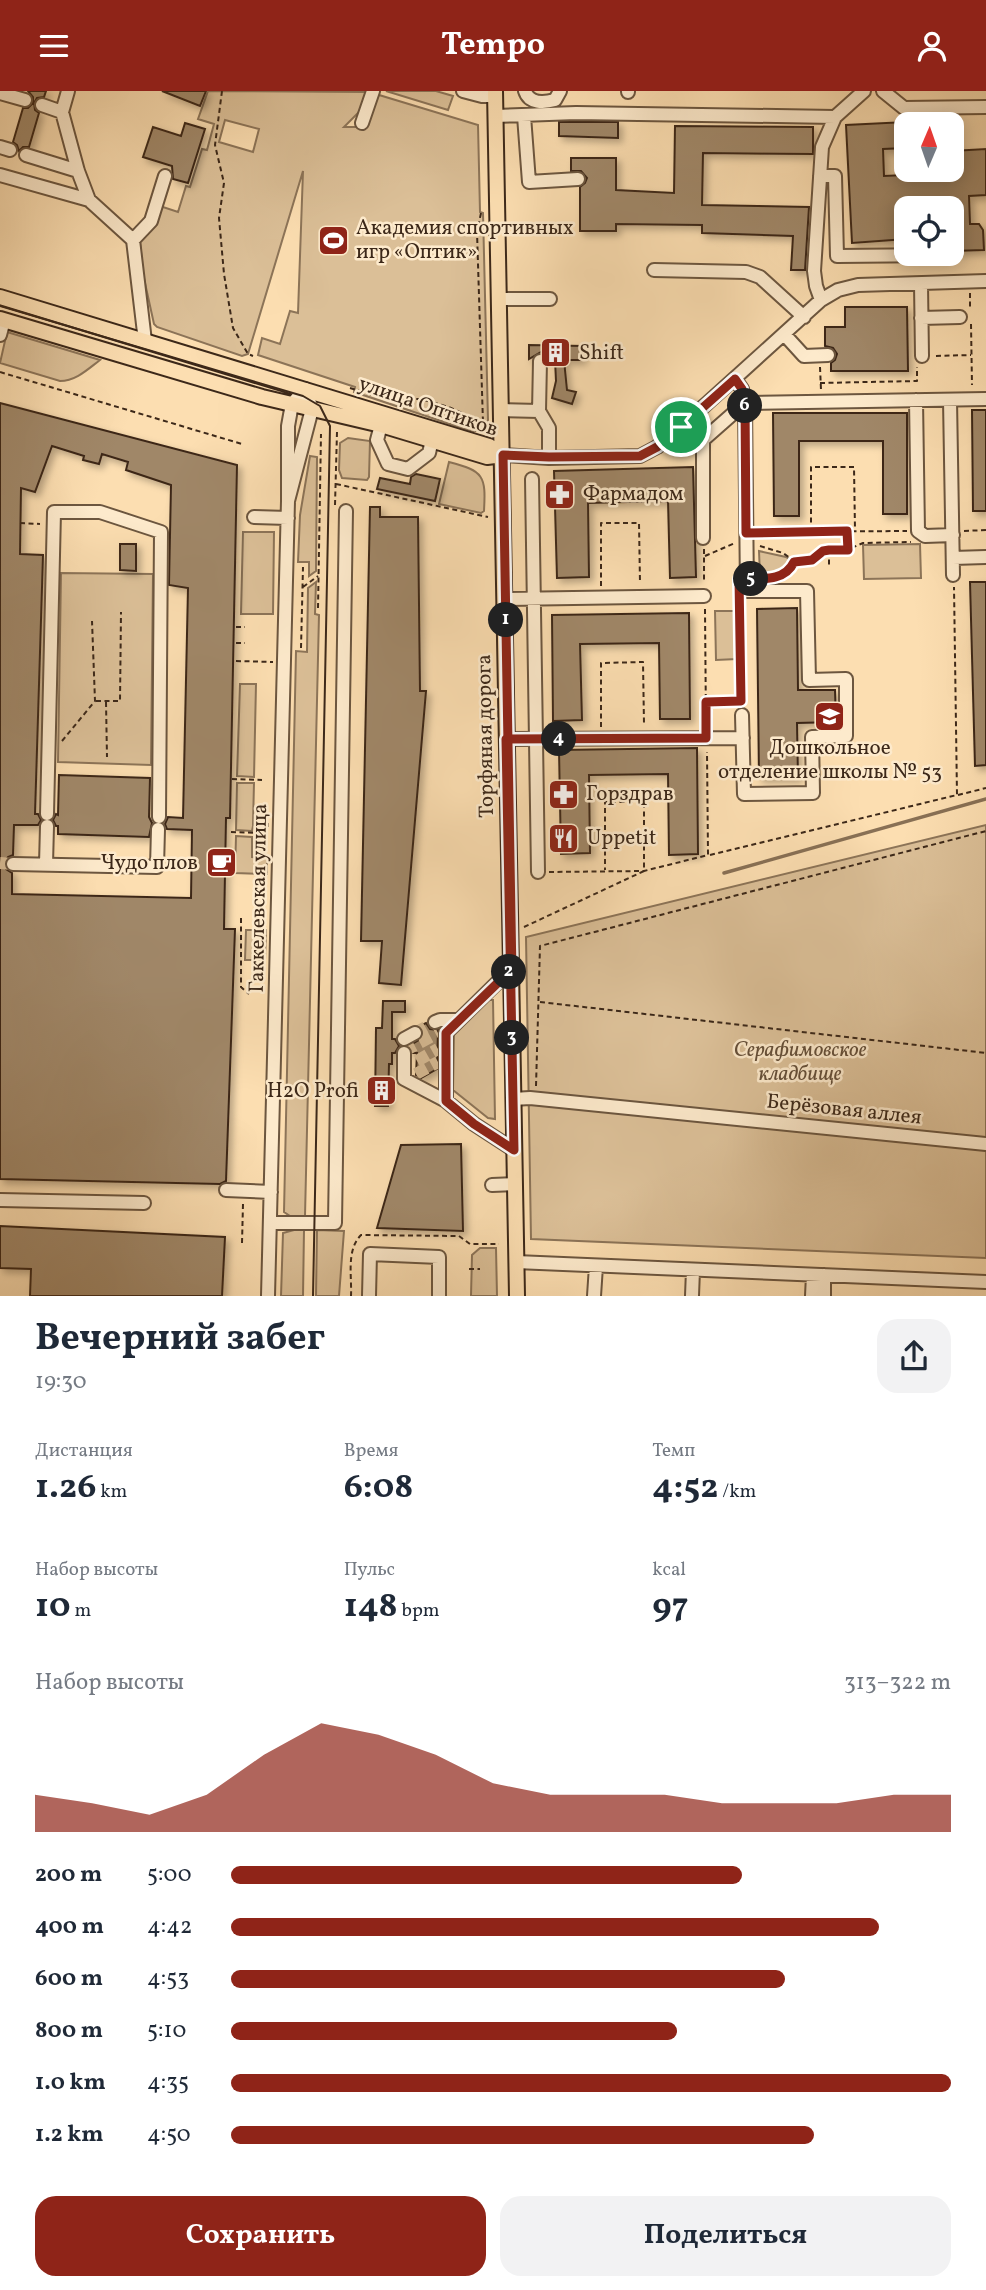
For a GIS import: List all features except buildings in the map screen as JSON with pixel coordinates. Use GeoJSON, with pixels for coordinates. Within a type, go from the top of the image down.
{"type":"FeatureCollection","features":[{"type":"Feature","properties":{"kind":"main road","name":"Торфяная дорога"},"geometry":{"type":"LineString","coordinates":[[495,94],[517,1296]]}},
{"type":"Feature","properties":{"kind":"main road","name":"улица Оптиков"},"geometry":{"type":"LineString","coordinates":[[0,297],[489,446],[503,455]]}},
{"type":"Feature","properties":{"kind":"main road","name":"улица Оптиков"},"geometry":{"type":"LineString","coordinates":[[2,320],[487,457],[503,455]]}},
{"type":"Feature","properties":{"kind":"street"},"geometry":{"type":"LineString","coordinates":[[68,91],[62,112],[89,200]]}},
{"type":"Feature","properties":{"kind":"street"},"geometry":{"type":"LineString","coordinates":[[362,123],[373,91]]}},
{"type":"Feature","properties":{"kind":"street"},"geometry":{"type":"LineString","coordinates":[[463,91],[482,96],[495,94]]}},
{"type":"Feature","properties":{"kind":"street"},"geometry":{"type":"LineString","coordinates":[[525,91],[531,100],[538,102],[555,100],[560,91]]}},
{"type":"Feature","properties":{"kind":"street"},"geometry":{"type":"LineString","coordinates":[[821,300],[814,271],[822,147],[835,117],[864,91]]}},
{"type":"Feature","properties":{"kind":"street"},"geometry":{"type":"LineString","coordinates":[[883,91],[904,108],[986,107]]}},
{"type":"Feature","properties":{"kind":"street"},"geometry":{"type":"LineString","coordinates":[[0,93],[25,100]]}},
{"type":"Feature","properties":{"kind":"street"},"geometry":{"type":"LineString","coordinates":[[41,105],[62,112]]}},
{"type":"Feature","properties":{"kind":"street"},"geometry":{"type":"LineString","coordinates":[[495,115],[576,113],[835,117]]}},
{"type":"Feature","properties":{"kind":"street"},"geometry":{"type":"LineString","coordinates":[[524,115],[529,182],[578,179]]}},
{"type":"Feature","properties":{"kind":"street"},"geometry":{"type":"LineString","coordinates":[[26,155],[78,170]]}},
{"type":"Feature","properties":{"kind":"street"},"geometry":{"type":"LineString","coordinates":[[0,175],[89,200],[133,240],[145,341]]}},
{"type":"Feature","properties":{"kind":"street"},"geometry":{"type":"LineString","coordinates":[[133,240],[151,221],[165,176]]}},
{"type":"Feature","properties":{"kind":"street"},"geometry":{"type":"LineString","coordinates":[[820,176],[835,176],[837,256],[894,255]]}},
{"type":"Feature","properties":{"kind":"street"},"geometry":{"type":"LineString","coordinates":[[654,270],[746,272],[760,277],[804,317]]}},
{"type":"Feature","properties":{"kind":"street"},"geometry":{"type":"LineString","coordinates":[[503,455],[640,456],[657,447],[681,427],[821,300],[838,290],[858,285],[986,281]]}},
{"type":"Feature","properties":{"kind":"street"},"geometry":{"type":"LineString","coordinates":[[921,284],[922,356]]}},
{"type":"Feature","properties":{"kind":"street"},"geometry":{"type":"LineString","coordinates":[[500,299],[550,299]]}},
{"type":"Feature","properties":{"kind":"street"},"geometry":{"type":"LineString","coordinates":[[921,318],[967,316]]}},
{"type":"Feature","properties":{"kind":"street"},"geometry":{"type":"LineString","coordinates":[[0,335],[2,320]]}},
{"type":"Feature","properties":{"kind":"street"},"geometry":{"type":"LineString","coordinates":[[784,334],[804,356],[824,356]]}},
{"type":"Feature","properties":{"kind":"street"},"geometry":{"type":"LineString","coordinates":[[540,361],[539,411],[549,428],[549,457]]}},
{"type":"Feature","properties":{"kind":"street"},"geometry":{"type":"LineString","coordinates":[[735,379],[742,389],[745,403],[747,591],[807,590],[810,680],[846,679],[846,736],[812,737],[813,793],[744,794],[742,715]]}},
{"type":"Feature","properties":{"kind":"street"},"geometry":{"type":"LineString","coordinates":[[292,404],[305,390],[312,409]]}},
{"type":"Feature","properties":{"kind":"street"},"geometry":{"type":"LineString","coordinates":[[704,538],[704,440],[745,403],[986,399]]}},
{"type":"Feature","properties":{"kind":"street"},"geometry":{"type":"LineString","coordinates":[[916,400],[915,531],[925,535],[953,533]]}},
{"type":"Feature","properties":{"kind":"street"},"geometry":{"type":"LineString","coordinates":[[950,400],[954,575]]}},
{"type":"Feature","properties":{"kind":"street","name":"Гаккелевская улица"},"geometry":{"type":"LineString","coordinates":[[268,1296],[264,1243],[270,1223],[271,1192],[265,1172],[273,887],[270,831],[274,815],[279,636],[288,518],[288,426],[292,404]]}},
{"type":"Feature","properties":{"kind":"street","name":"Гаккелевская улица"},"geometry":{"type":"LineString","coordinates":[[288,501],[312,409]]}},
{"type":"Feature","properties":{"kind":"street"},"geometry":{"type":"LineString","coordinates":[[502,410],[539,411]]}},
{"type":"Feature","properties":{"kind":"street"},"geometry":{"type":"LineString","coordinates":[[672,414],[681,427]]}},
{"type":"Feature","properties":{"kind":"street"},"geometry":{"type":"LineString","coordinates":[[381,425],[377,440],[388,464],[408,469],[429,453],[432,440]]}},
{"type":"Feature","properties":{"kind":"street"},"geometry":{"type":"LineString","coordinates":[[532,479],[538,872]]}},
{"type":"Feature","properties":{"kind":"street"},"geometry":{"type":"LineString","coordinates":[[270,1223],[335,1223],[341,510]]}},
{"type":"Feature","properties":{"kind":"street"},"geometry":{"type":"LineString","coordinates":[[13,864],[157,867],[161,532],[100,512],[54,512],[46,864]]}},
{"type":"Feature","properties":{"kind":"street"},"geometry":{"type":"LineString","coordinates":[[254,517],[288,518]]}},
{"type":"Feature","properties":{"kind":"street"},"geometry":{"type":"LineString","coordinates":[[953,558],[986,557]]}},
{"type":"Feature","properties":{"kind":"street"},"geometry":{"type":"LineString","coordinates":[[506,599],[704,596]]}},
{"type":"Feature","properties":{"kind":"street"},"geometry":{"type":"LineString","coordinates":[[506,739],[743,738]]}},
{"type":"Feature","properties":{"kind":"street"},"geometry":{"type":"LineString","coordinates":[[446,1101],[441,1043],[458,1020],[512,969]]}},
{"type":"Feature","properties":{"kind":"street"},"geometry":{"type":"LineString","coordinates":[[404,1053],[411,1071],[446,1101],[471,1128],[514,1150]]}},
{"type":"Feature","properties":{"kind":"street","name":"Берёзовая аллея"},"geometry":{"type":"LineString","coordinates":[[513,1099],[530,1098],[986,1144]]}},
{"type":"Feature","properties":{"kind":"street"},"geometry":{"type":"LineString","coordinates":[[492,1185],[515,1184]]}},
{"type":"Feature","properties":{"kind":"street"},"geometry":{"type":"LineString","coordinates":[[226,1190],[271,1192]]}},
{"type":"Feature","properties":{"kind":"street"},"geometry":{"type":"LineString","coordinates":[[0,1200],[144,1203]]}},
{"type":"Feature","properties":{"kind":"street"},"geometry":{"type":"LineString","coordinates":[[369,1296],[370,1254],[439,1257],[439,1296]]}},
{"type":"Feature","properties":{"kind":"street"},"geometry":{"type":"LineString","coordinates":[[516,1262],[986,1282]]}},
{"type":"Feature","properties":{"kind":"street"},"geometry":{"type":"LineString","coordinates":[[594,1296],[596,1266]]}},
{"type":"Feature","properties":{"kind":"street"},"geometry":{"type":"LineString","coordinates":[[692,1270],[692,1296]]}},
{"type":"Feature","properties":{"kind":"street"},"geometry":{"type":"LineString","coordinates":[[812,1296],[819,1275]]}},
{"type":"Feature","properties":{"kind":"street"},"geometry":{"type":"LineString","coordinates":[[819,1275],[824,1296]]}},
{"type":"Feature","properties":{"kind":"path"},"geometry":{"type":"LineString","coordinates":[[222,91],[215,145],[224,184],[219,218],[224,274],[233,328],[248,354],[253,356]]}},
{"type":"Feature","properties":{"kind":"path"},"geometry":{"type":"LineString","coordinates":[[481,213],[477,232],[483,423]]}},
{"type":"Feature","properties":{"kind":"path"},"geometry":{"type":"LineString","coordinates":[[970,281],[967,316],[972,400]]}},
{"type":"Feature","properties":{"kind":"path"},"geometry":{"type":"LineString","coordinates":[[820,383],[917,381],[916,356],[971,355]]}},
{"type":"Feature","properties":{"kind":"path"},"geometry":{"type":"LineString","coordinates":[[821,402],[820,383],[824,356]]}},
{"type":"Feature","properties":{"kind":"path"},"geometry":{"type":"LineString","coordinates":[[0,372],[242,445]]}},
{"type":"Feature","properties":{"kind":"path"},"geometry":{"type":"LineString","coordinates":[[350,388],[384,399],[421,399],[449,407],[483,423],[489,422]]}},
{"type":"Feature","properties":{"kind":"path"},"geometry":{"type":"LineString","coordinates":[[337,432],[336,484],[341,510]]}},
{"type":"Feature","properties":{"kind":"path"},"geometry":{"type":"LineString","coordinates":[[318,608],[321,434]]}},
{"type":"Feature","properties":{"kind":"path"},"geometry":{"type":"LineString","coordinates":[[811,532],[811,467],[854,467],[855,531]]}},
{"type":"Feature","properties":{"kind":"path"},"geometry":{"type":"LineString","coordinates":[[336,484],[489,517]]}},
{"type":"Feature","properties":{"kind":"path"},"geometry":{"type":"LineString","coordinates":[[20,523],[53,524]]}},
{"type":"Feature","properties":{"kind":"path"},"geometry":{"type":"LineString","coordinates":[[601,598],[601,523],[639,523],[640,597]]}},
{"type":"Feature","properties":{"kind":"path"},"geometry":{"type":"LineString","coordinates":[[953,533],[986,530]]}},
{"type":"Feature","properties":{"kind":"path"},"geometry":{"type":"LineString","coordinates":[[847,531],[848,550]]}},
{"type":"Feature","properties":{"kind":"path"},"geometry":{"type":"LineString","coordinates":[[704,557],[746,540],[811,532],[915,531],[911,542],[863,543],[848,550],[823,551],[812,560],[794,562],[783,552],[746,540]]}},
{"type":"Feature","properties":{"kind":"path"},"geometry":{"type":"LineString","coordinates":[[704,538],[708,855]]}},
{"type":"Feature","properties":{"kind":"path"},"geometry":{"type":"LineString","coordinates":[[829,550],[830,568]]}},
{"type":"Feature","properties":{"kind":"path"},"geometry":{"type":"LineString","coordinates":[[775,578],[787,572],[794,562]]}},
{"type":"Feature","properties":{"kind":"path"},"geometry":{"type":"LineString","coordinates":[[301,648],[303,567]]}},
{"type":"Feature","properties":{"kind":"path"},"geometry":{"type":"LineString","coordinates":[[302,587],[319,575]]}},
{"type":"Feature","properties":{"kind":"path"},"geometry":{"type":"LineString","coordinates":[[954,575],[957,795]]}},
{"type":"Feature","properties":{"kind":"path"},"geometry":{"type":"LineString","coordinates":[[706,702],[741,701],[739,595]]}},
{"type":"Feature","properties":{"kind":"path"},"geometry":{"type":"LineString","coordinates":[[95,701],[120,701],[121,612]]}},
{"type":"Feature","properties":{"kind":"path"},"geometry":{"type":"LineString","coordinates":[[48,757],[95,701],[92,621]]}},
{"type":"Feature","properties":{"kind":"path"},"geometry":{"type":"LineString","coordinates":[[236,627],[245,627]]}},
{"type":"Feature","properties":{"kind":"path"},"geometry":{"type":"LineString","coordinates":[[236,643],[245,643]]}},
{"type":"Feature","properties":{"kind":"path"},"geometry":{"type":"LineString","coordinates":[[236,661],[280,667]]}},
{"type":"Feature","properties":{"kind":"path"},"geometry":{"type":"LineString","coordinates":[[601,738],[601,663],[643,662],[645,738]]}},
{"type":"Feature","properties":{"kind":"path"},"geometry":{"type":"LineString","coordinates":[[106,701],[107,757]]}},
{"type":"Feature","properties":{"kind":"path"},"geometry":{"type":"LineString","coordinates":[[232,779],[262,780]]}},
{"type":"Feature","properties":{"kind":"path"},"geometry":{"type":"LineString","coordinates":[[538,872],[644,870],[986,788]]}},
{"type":"Feature","properties":{"kind":"path"},"geometry":{"type":"LineString","coordinates":[[605,871],[605,802],[644,801],[644,870]]}},
{"type":"Feature","properties":{"kind":"path"},"geometry":{"type":"LineString","coordinates":[[231,832],[270,831]]}},
{"type":"Feature","properties":{"kind":"path"},"geometry":{"type":"LineString","coordinates":[[530,1098],[536,1094],[540,946],[986,831]]}},
{"type":"Feature","properties":{"kind":"path"},"geometry":{"type":"LineString","coordinates":[[522,928],[644,870]]}},
{"type":"Feature","properties":{"kind":"path"},"geometry":{"type":"LineString","coordinates":[[241,918],[241,987],[249,994]]}},
{"type":"Feature","properties":{"kind":"path"},"geometry":{"type":"LineString","coordinates":[[539,1002],[986,1053]]}},
{"type":"Feature","properties":{"kind":"path"},"geometry":{"type":"LineString","coordinates":[[242,1243],[243,1191]]}},
{"type":"Feature","properties":{"kind":"path"},"geometry":{"type":"LineString","coordinates":[[469,1269],[480,1269]]}},
{"type":"Feature","properties":{"kind":"green space"},"geometry":{"type":"Polygon","coordinates":[[[208,91],[368,92],[363,108],[344,127],[366,127],[370,109],[379,95],[478,125],[488,420],[484,428],[471,431],[354,392],[355,387],[258,355],[262,338],[280,344],[290,311],[298,313],[303,171],[248,354],[242,356],[154,324],[143,274],[140,241],[155,221],[160,206],[178,212],[186,186],[190,187],[202,149],[207,150],[214,124],[198,119],[208,91]],[[225,120],[219,142],[253,152],[259,129],[225,120]]]}},
{"type":"Feature","properties":{"kind":"green space"},"geometry":{"type":"Polygon","coordinates":[[[386,91],[436,91],[453,96],[448,110],[386,91]]]}},
{"type":"Feature","properties":{"kind":"green space"},"geometry":{"type":"Polygon","coordinates":[[[7,332],[100,360],[77,377],[60,381],[0,363],[7,332]]]}},
{"type":"Feature","properties":{"kind":"green space"},"geometry":{"type":"Polygon","coordinates":[[[348,438],[370,441],[367,480],[342,478],[339,470],[340,443],[348,438]]]}},
{"type":"Feature","properties":{"kind":"green space"},"geometry":{"type":"Polygon","coordinates":[[[310,456],[317,457],[316,571],[309,576],[309,562],[298,562],[300,515],[310,456]]]}},
{"type":"Feature","properties":{"kind":"green space"},"geometry":{"type":"Polygon","coordinates":[[[449,462],[470,469],[480,477],[484,490],[484,511],[481,513],[439,504],[449,462]]]}},
{"type":"Feature","properties":{"kind":"green space"},"geometry":{"type":"Polygon","coordinates":[[[243,532],[274,532],[273,614],[241,614],[243,532]]]}},
{"type":"Feature","properties":{"kind":"green space"},"geometry":{"type":"Polygon","coordinates":[[[920,544],[921,578],[864,579],[863,545],[920,544]]]}},
{"type":"Feature","properties":{"kind":"green space"},"geometry":{"type":"Polygon","coordinates":[[[759,551],[786,557],[790,559],[791,565],[778,575],[760,576],[759,551]]]}},
{"type":"Feature","properties":{"kind":"green space"},"geometry":{"type":"Polygon","coordinates":[[[61,573],[153,574],[151,765],[58,762],[61,573]]]}},
{"type":"Feature","properties":{"kind":"green space"},"geometry":{"type":"Polygon","coordinates":[[[316,582],[315,614],[319,615],[305,1216],[290,1216],[284,1212],[296,651],[307,652],[308,588],[316,582]]]}},
{"type":"Feature","properties":{"kind":"green space"},"geometry":{"type":"Polygon","coordinates":[[[715,611],[737,611],[737,659],[716,660],[715,611]]]}},
{"type":"Feature","properties":{"kind":"green space"},"geometry":{"type":"Polygon","coordinates":[[[240,684],[256,684],[254,777],[237,776],[240,684]]]}},
{"type":"Feature","properties":{"kind":"green space"},"geometry":{"type":"Polygon","coordinates":[[[237,783],[254,783],[253,824],[268,826],[253,826],[252,831],[236,830],[237,783]]]}},
{"type":"Feature","properties":{"kind":"green space","name":"Серафимовское кладбище"},"geometry":{"type":"Polygon","coordinates":[[[986,825],[986,1258],[531,1239],[526,937],[986,825]]]}},
{"type":"Feature","properties":{"kind":"green space"},"geometry":{"type":"Polygon","coordinates":[[[236,836],[252,837],[252,857],[267,858],[267,874],[235,873],[236,836]]]}},
{"type":"Feature","properties":{"kind":"green space"},"geometry":{"type":"Polygon","coordinates":[[[246,930],[266,930],[265,960],[245,960],[246,930]]]}},
{"type":"Feature","properties":{"kind":"green space"},"geometry":{"type":"Polygon","coordinates":[[[489,1000],[493,1000],[495,1119],[488,1118],[453,1090],[454,1033],[489,1000]]]}},
{"type":"Feature","properties":{"kind":"green space"},"geometry":{"type":"Polygon","coordinates":[[[304,1230],[303,1296],[281,1296],[283,1233],[304,1230]]]}},
{"type":"Feature","properties":{"kind":"green space"},"geometry":{"type":"Polygon","coordinates":[[[317,1230],[344,1231],[339,1296],[316,1296],[317,1230]]]}},
{"type":"Feature","properties":{"kind":"green space"},"geometry":{"type":"Polygon","coordinates":[[[480,1248],[496,1248],[497,1296],[471,1296],[472,1255],[480,1248]]]}},
{"type":"Feature","properties":{"kind":"waterway"},"geometry":{"type":"LineString","coordinates":[[724,873],[986,799]]}},
{"type":"Feature","properties":{"kind":"tunnel"},"geometry":{"type":"LineString","coordinates":[[0,863],[13,864]]}},
{"type":"Feature","properties":{"kind":"tunnel"},"geometry":{"type":"LineString","coordinates":[[415,1033],[435,1022]]}},
{"type":"Feature","properties":{"kind":"tunnel"},"geometry":{"type":"LineString","coordinates":[[404,1051],[438,1033]]}},
{"type":"Feature","properties":{"kind":"tunnel"},"geometry":{"type":"LineString","coordinates":[[417,1061],[438,1049]]}},
{"type":"Feature","properties":{"kind":"tunnel"},"geometry":{"type":"LineString","coordinates":[[416,1074],[438,1062]]}},
{"type":"Feature","properties":{"kind":"tram line"},"geometry":{"type":"LineString","coordinates":[[0,306],[303,396],[320,406],[330,426],[313,1296]]}},
{"type":"Feature","properties":{"kind":"place","name":"Академия спортивных игр «Оптик»"},"geometry":{"type":"Point","coordinates":[333,240]}},
{"type":"Feature","properties":{"kind":"place","name":"Shift"},"geometry":{"type":"Point","coordinates":[556,353]}},
{"type":"Feature","properties":{"kind":"place","name":"Фармадом"},"geometry":{"type":"Point","coordinates":[560,494]}},
{"type":"Feature","properties":{"kind":"place","name":"Дошкольное отделение школы № 53"},"geometry":{"type":"Point","coordinates":[830,716]}},
{"type":"Feature","properties":{"kind":"place","name":"Горздрав"},"geometry":{"type":"Point","coordinates":[563,794]}},
{"type":"Feature","properties":{"kind":"place","name":"Uppetit"},"geometry":{"type":"Point","coordinates":[564,838]}},
{"type":"Feature","properties":{"kind":"place","name":"Чудо плов"},"geometry":{"type":"Point","coordinates":[221,863]}},
{"type":"Feature","properties":{"kind":"place","name":"H2O Profi"},"geometry":{"type":"Point","coordinates":[382,1091]}},
{"type":"Feature","properties":{"kind":"route"},"geometry":{"type":"LineString","coordinates":[[681,427],[657,447],[640,456],[620,458],[503,455],[506,739],[512,969],[446,1033],[446,1101],[474,1124],[514,1150],[512,969],[508,815],[506,739],[706,738],[706,702],[741,701],[739,579],[779,577],[787,572],[794,562],[812,560],[823,551],[848,550],[847,531],[746,533],[745,403],[742,389],[735,379],[681,427]]}}]}
